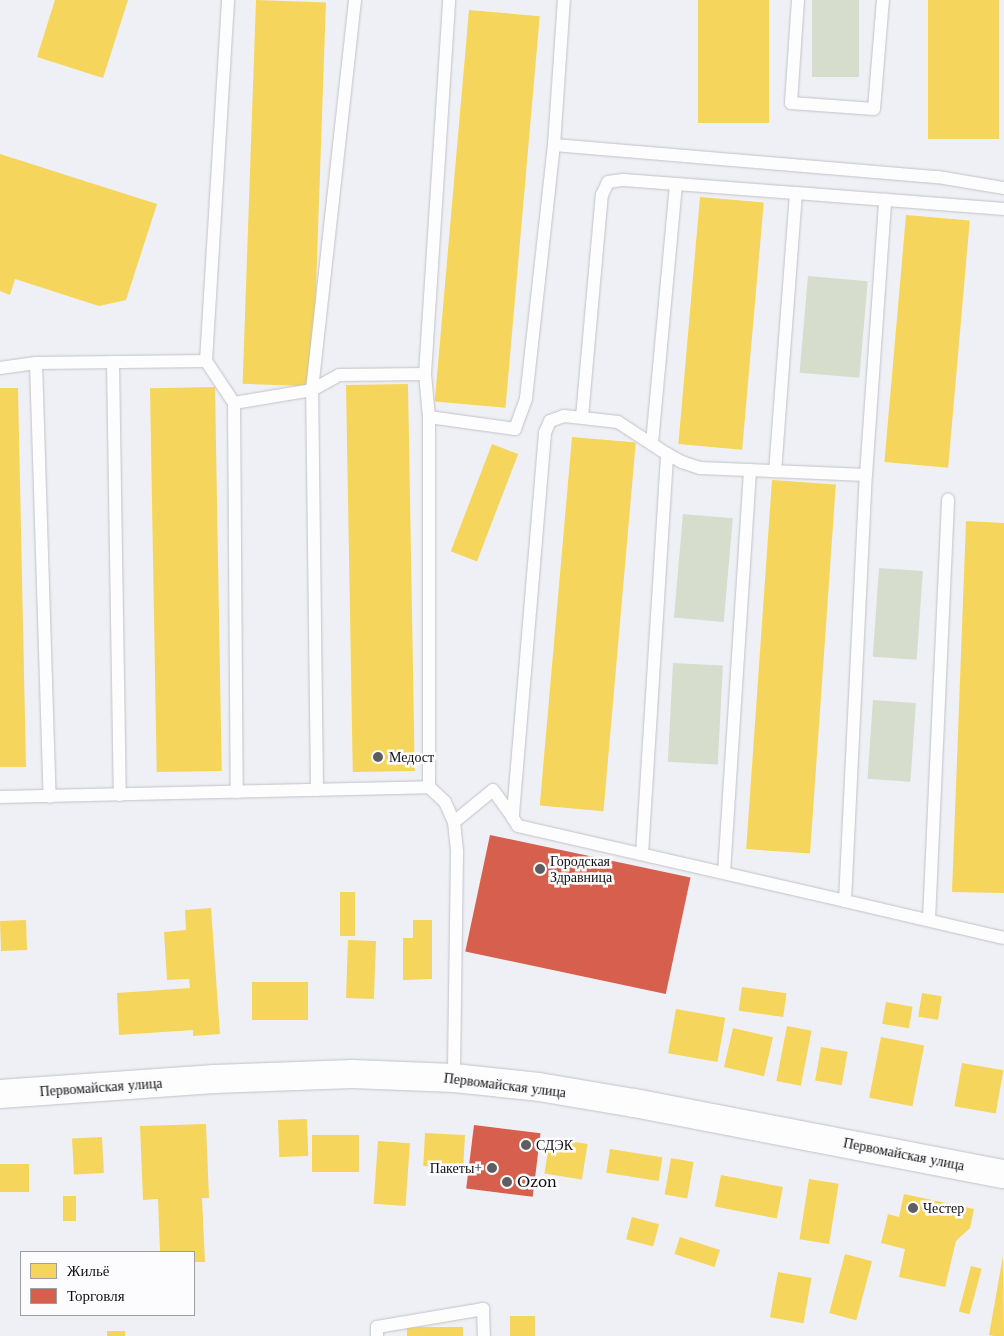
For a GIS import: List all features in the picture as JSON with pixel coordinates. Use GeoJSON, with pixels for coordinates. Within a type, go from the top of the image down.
{"type":"FeatureCollection","features":[{"type":"Feature","properties":{"kind":"street","name":"Первомайская улица"},"geometry":{"type":"LineString","coordinates":[[0,1094],[81,1087],[352,1074],[454,1078],[539,1087],[634,1103],[1004,1174]]}},
{"type":"Feature","properties":{"kind":"lane"},"geometry":{"type":"LineString","coordinates":[[228,0],[206,362],[234,403],[238,792]]}},
{"type":"Feature","properties":{"kind":"lane"},"geometry":{"type":"LineString","coordinates":[[317,790],[312,390],[355,0]]}},
{"type":"Feature","properties":{"kind":"lane"},"geometry":{"type":"LineString","coordinates":[[429,786],[429,417],[425,374],[449,0]]}},
{"type":"Feature","properties":{"kind":"lane"},"geometry":{"type":"LineString","coordinates":[[429,417],[515,429],[526,398],[554,145],[564,0]]}},
{"type":"Feature","properties":{"kind":"lane"},"geometry":{"type":"LineString","coordinates":[[798,0],[791,103],[874,110],[884,0]]}},
{"type":"Feature","properties":{"kind":"lane"},"geometry":{"type":"LineString","coordinates":[[554,145],[938,177],[1004,188]]}},
{"type":"Feature","properties":{"kind":"lane"},"geometry":{"type":"LineString","coordinates":[[582,417],[602,196],[608,182],[623,180],[1004,209]]}},
{"type":"Feature","properties":{"kind":"lane"},"geometry":{"type":"LineString","coordinates":[[652,443],[676,184]]}},
{"type":"Feature","properties":{"kind":"lane"},"geometry":{"type":"LineString","coordinates":[[775,471],[796,193]]}},
{"type":"Feature","properties":{"kind":"lane"},"geometry":{"type":"LineString","coordinates":[[845,901],[866,475],[885,200]]}},
{"type":"Feature","properties":{"kind":"lane"},"geometry":{"type":"LineString","coordinates":[[113,362],[120,795]]}},
{"type":"Feature","properties":{"kind":"lane"},"geometry":{"type":"LineString","coordinates":[[0,368],[36,363],[206,362]]}},
{"type":"Feature","properties":{"kind":"lane"},"geometry":{"type":"LineString","coordinates":[[36,363],[50,797]]}},
{"type":"Feature","properties":{"kind":"lane"},"geometry":{"type":"LineString","coordinates":[[234,403],[312,390],[339,375],[425,374]]}},
{"type":"Feature","properties":{"kind":"lane"},"geometry":{"type":"LineString","coordinates":[[513,818],[545,433],[550,421],[564,416],[618,422],[667,454],[682,462],[700,468],[866,475]]}},
{"type":"Feature","properties":{"kind":"lane"},"geometry":{"type":"LineString","coordinates":[[642,854],[667,454]]}},
{"type":"Feature","properties":{"kind":"lane"},"geometry":{"type":"LineString","coordinates":[[724,873],[750,470]]}},
{"type":"Feature","properties":{"kind":"lane"},"geometry":{"type":"LineString","coordinates":[[929,920],[948,499]]}},
{"type":"Feature","properties":{"kind":"lane"},"geometry":{"type":"LineString","coordinates":[[0,797],[429,786],[446,802],[454,822],[457,852],[454,1078]]}},
{"type":"Feature","properties":{"kind":"lane"},"geometry":{"type":"LineString","coordinates":[[454,822],[493,790],[518,826],[1004,938]]}},
{"type":"Feature","properties":{"kind":"lane"},"geometry":{"type":"LineString","coordinates":[[377,1336],[377,1327],[483,1309],[484,1336]]}},
{"type":"Feature","properties":{"kind":"green space"},"geometry":{"type":"Polygon","coordinates":[[[812,0],[859,0],[859,77],[812,77],[812,0]]]}},
{"type":"Feature","properties":{"kind":"green space"},"geometry":{"type":"Polygon","coordinates":[[[808,276],[868,281],[859,378],[800,373],[808,276]]]}},
{"type":"Feature","properties":{"kind":"green space"},"geometry":{"type":"Polygon","coordinates":[[[683,514],[733,518],[724,622],[674,618],[683,514]]]}},
{"type":"Feature","properties":{"kind":"green space"},"geometry":{"type":"Polygon","coordinates":[[[879,568],[923,571],[917,660],[873,657],[879,568]]]}},
{"type":"Feature","properties":{"kind":"green space"},"geometry":{"type":"Polygon","coordinates":[[[673,663],[723,666],[718,764],[668,762],[673,663]]]}},
{"type":"Feature","properties":{"kind":"green space"},"geometry":{"type":"Polygon","coordinates":[[[873,700],[916,703],[910,782],[867,779],[873,700]]]}},
{"type":"Feature","properties":{"kind":"building: Жильё"},"geometry":{"type":"Polygon","coordinates":[[[55,0],[128,0],[103,78],[37,57],[55,0]]]}},
{"type":"Feature","properties":{"kind":"building: Жильё"},"geometry":{"type":"Polygon","coordinates":[[[256,0],[326,2],[313,386],[243,384],[256,0]]]}},
{"type":"Feature","properties":{"kind":"building: Жильё"},"geometry":{"type":"Polygon","coordinates":[[[698,0],[769,0],[769,123],[698,123],[698,0]]]}},
{"type":"Feature","properties":{"kind":"building: Жильё"},"geometry":{"type":"Polygon","coordinates":[[[928,0],[999,0],[999,139],[928,139],[928,0]]]}},
{"type":"Feature","properties":{"kind":"building: Жильё"},"geometry":{"type":"Polygon","coordinates":[[[469,10],[540,16],[505,408],[435,402],[469,10]]]}},
{"type":"Feature","properties":{"kind":"building: Жильё"},"geometry":{"type":"Polygon","coordinates":[[[0,154],[157,204],[126,300],[99,306],[15,279],[10,295],[0,291],[0,154]]]}},
{"type":"Feature","properties":{"kind":"building: Жильё"},"geometry":{"type":"Polygon","coordinates":[[[700,197],[764,203],[742,450],[678,444],[700,197]]]}},
{"type":"Feature","properties":{"kind":"building: Жильё"},"geometry":{"type":"Polygon","coordinates":[[[906,215],[970,221],[948,468],[884,462],[906,215]]]}},
{"type":"Feature","properties":{"kind":"building: Жильё"},"geometry":{"type":"Polygon","coordinates":[[[408,384],[415,771],[353,772],[346,385],[408,384]]]}},
{"type":"Feature","properties":{"kind":"building: Жильё"},"geometry":{"type":"Polygon","coordinates":[[[215,387],[222,771],[157,772],[150,388],[215,387]]]}},
{"type":"Feature","properties":{"kind":"building: Жильё"},"geometry":{"type":"Polygon","coordinates":[[[0,388],[18,388],[26,767],[0,767],[0,388]]]}},
{"type":"Feature","properties":{"kind":"building: Жильё"},"geometry":{"type":"Polygon","coordinates":[[[572,437],[636,443],[604,811],[540,806],[572,437]]]}},
{"type":"Feature","properties":{"kind":"building: Жильё"},"geometry":{"type":"Polygon","coordinates":[[[492,444],[518,454],[477,561],[451,551],[492,444]]]}},
{"type":"Feature","properties":{"kind":"building: Жильё"},"geometry":{"type":"Polygon","coordinates":[[[772,480],[836,484],[810,854],[746,849],[772,480]]]}},
{"type":"Feature","properties":{"kind":"building: Жильё"},"geometry":{"type":"Polygon","coordinates":[[[966,521],[1004,523],[1004,893],[952,892],[966,521]]]}},
{"type":"Feature","properties":{"kind":"building: Жильё"},"geometry":{"type":"Polygon","coordinates":[[[340,892],[355,892],[355,936],[340,936],[340,892]]]}},
{"type":"Feature","properties":{"kind":"building: Жильё"},"geometry":{"type":"Polygon","coordinates":[[[211,908],[220,1034],[193,1036],[193,1030],[119,1035],[117,993],[190,988],[189,979],[167,980],[164,932],[186,930],[185,910],[211,908]]]}},
{"type":"Feature","properties":{"kind":"building: Жильё"},"geometry":{"type":"Polygon","coordinates":[[[26,920],[27,950],[1,951],[0,921],[26,920]]]}},
{"type":"Feature","properties":{"kind":"building: Жильё"},"geometry":{"type":"Polygon","coordinates":[[[413,920],[432,920],[432,979],[403,980],[403,938],[413,938],[413,920]]]}},
{"type":"Feature","properties":{"kind":"building: Жильё"},"geometry":{"type":"Polygon","coordinates":[[[348,940],[376,941],[374,999],[346,998],[348,940]]]}},
{"type":"Feature","properties":{"kind":"building: Жильё"},"geometry":{"type":"Polygon","coordinates":[[[252,982],[308,982],[308,1020],[252,1020],[252,982]]]}},
{"type":"Feature","properties":{"kind":"building: Жильё"},"geometry":{"type":"Polygon","coordinates":[[[742,987],[787,993],[783,1017],[739,1011],[742,987]]]}},
{"type":"Feature","properties":{"kind":"building: Жильё"},"geometry":{"type":"Polygon","coordinates":[[[922,993],[942,996],[938,1020],[918,1017],[922,993]]]}},
{"type":"Feature","properties":{"kind":"building: Жильё"},"geometry":{"type":"Polygon","coordinates":[[[886,1002],[913,1007],[909,1028],[882,1024],[886,1002]]]}},
{"type":"Feature","properties":{"kind":"building: Жильё"},"geometry":{"type":"Polygon","coordinates":[[[676,1009],[725,1018],[717,1062],[668,1053],[676,1009]]]}},
{"type":"Feature","properties":{"kind":"building: Жильё"},"geometry":{"type":"Polygon","coordinates":[[[787,1026],[812,1031],[801,1086],[776,1081],[787,1026]]]}},
{"type":"Feature","properties":{"kind":"building: Жильё"},"geometry":{"type":"Polygon","coordinates":[[[733,1028],[773,1037],[764,1076],[724,1067],[733,1028]]]}},
{"type":"Feature","properties":{"kind":"building: Жильё"},"geometry":{"type":"Polygon","coordinates":[[[881,1037],[924,1045],[912,1106],[869,1098],[881,1037]]]}},
{"type":"Feature","properties":{"kind":"building: Жильё"},"geometry":{"type":"Polygon","coordinates":[[[821,1047],[848,1052],[842,1085],[815,1080],[821,1047]]]}},
{"type":"Feature","properties":{"kind":"building: Жильё"},"geometry":{"type":"Polygon","coordinates":[[[962,1063],[1003,1070],[996,1114],[954,1106],[962,1063]]]}},
{"type":"Feature","properties":{"kind":"building: Жильё"},"geometry":{"type":"Polygon","coordinates":[[[307,1119],[308,1156],[279,1157],[278,1120],[307,1119]]]}},
{"type":"Feature","properties":{"kind":"building: Жильё"},"geometry":{"type":"Polygon","coordinates":[[[206,1124],[209,1198],[202,1198],[205,1262],[195,1262],[195,1251],[160,1251],[158,1199],[143,1200],[140,1126],[206,1124]]]}},
{"type":"Feature","properties":{"kind":"building: Жильё"},"geometry":{"type":"Polygon","coordinates":[[[425,1133],[465,1135],[463,1168],[423,1166],[425,1133]]]}},
{"type":"Feature","properties":{"kind":"building: Жильё"},"geometry":{"type":"Polygon","coordinates":[[[312,1135],[359,1135],[359,1172],[312,1172],[312,1135]]]}},
{"type":"Feature","properties":{"kind":"building: Жильё"},"geometry":{"type":"Polygon","coordinates":[[[102,1137],[104,1173],[74,1175],[72,1139],[102,1137]]]}},
{"type":"Feature","properties":{"kind":"building: Жильё"},"geometry":{"type":"Polygon","coordinates":[[[550,1138],[588,1144],[582,1180],[544,1174],[550,1138]]]}},
{"type":"Feature","properties":{"kind":"building: Жильё"},"geometry":{"type":"Polygon","coordinates":[[[378,1141],[410,1143],[406,1206],[374,1204],[378,1141]]]}},
{"type":"Feature","properties":{"kind":"building: Жильё"},"geometry":{"type":"Polygon","coordinates":[[[610,1149],[662,1157],[659,1181],[606,1173],[610,1149]]]}},
{"type":"Feature","properties":{"kind":"building: Жильё"},"geometry":{"type":"Polygon","coordinates":[[[671,1158],[694,1162],[687,1198],[665,1194],[671,1158]]]}},
{"type":"Feature","properties":{"kind":"building: Жильё"},"geometry":{"type":"Polygon","coordinates":[[[0,1164],[29,1164],[29,1192],[0,1192],[0,1164]]]}},
{"type":"Feature","properties":{"kind":"building: Жильё"},"geometry":{"type":"Polygon","coordinates":[[[721,1175],[783,1187],[777,1218],[715,1206],[721,1175]]]}},
{"type":"Feature","properties":{"kind":"building: Жильё"},"geometry":{"type":"Polygon","coordinates":[[[809,1179],[839,1184],[829,1244],[799,1239],[809,1179]]]}},
{"type":"Feature","properties":{"kind":"building: Жильё"},"geometry":{"type":"Polygon","coordinates":[[[904,1194],[974,1209],[970,1228],[956,1241],[945,1287],[899,1277],[905,1249],[881,1243],[888,1214],[899,1217],[904,1194]]]}},
{"type":"Feature","properties":{"kind":"building: Жильё"},"geometry":{"type":"Polygon","coordinates":[[[63,1196],[76,1196],[76,1221],[63,1221],[63,1196]]]}},
{"type":"Feature","properties":{"kind":"building: Жильё"},"geometry":{"type":"Polygon","coordinates":[[[632,1217],[659,1224],[653,1246],[626,1239],[632,1217]]]}},
{"type":"Feature","properties":{"kind":"building: Жильё"},"geometry":{"type":"Polygon","coordinates":[[[680,1237],[720,1250],[714,1267],[674,1254],[680,1237]]]}},
{"type":"Feature","properties":{"kind":"building: Жильё"},"geometry":{"type":"Polygon","coordinates":[[[845,1254],[872,1261],[856,1320],[829,1313],[845,1254]]]}},
{"type":"Feature","properties":{"kind":"building: Жильё"},"geometry":{"type":"Polygon","coordinates":[[[1003,1256],[1004,1336],[994,1336],[989,1335],[1003,1256]]]}},
{"type":"Feature","properties":{"kind":"building: Жильё"},"geometry":{"type":"Polygon","coordinates":[[[971,1266],[982,1269],[969,1314],[959,1311],[971,1266]]]}},
{"type":"Feature","properties":{"kind":"building: Жильё"},"geometry":{"type":"Polygon","coordinates":[[[778,1272],[811,1278],[803,1323],[770,1317],[778,1272]]]}},
{"type":"Feature","properties":{"kind":"building: Жильё"},"geometry":{"type":"Polygon","coordinates":[[[510,1316],[535,1316],[535,1336],[510,1336],[510,1316]]]}},
{"type":"Feature","properties":{"kind":"building: Жильё"},"geometry":{"type":"Polygon","coordinates":[[[407,1327],[463,1327],[463,1336],[407,1336],[407,1327]]]}},
{"type":"Feature","properties":{"kind":"building: Жильё"},"geometry":{"type":"Polygon","coordinates":[[[107,1331],[125,1331],[125,1336],[107,1336],[107,1331]]]}},
{"type":"Feature","properties":{"kind":"building: Торговля"},"geometry":{"type":"Polygon","coordinates":[[[490,835],[691,878],[666,994],[465,951],[490,835]]]}},
{"type":"Feature","properties":{"kind":"building: Торговля"},"geometry":{"type":"Polygon","coordinates":[[[474,1125],[541,1133],[533,1197],[466,1189],[474,1125]]]}},
{"type":"Feature","properties":{"kind":"place","name":"Медост"},"geometry":{"type":"Point","coordinates":[378,757]}},
{"type":"Feature","properties":{"kind":"place","name":"Городская Здравница"},"geometry":{"type":"Point","coordinates":[540,869]}},
{"type":"Feature","properties":{"kind":"place","name":"СДЭК"},"geometry":{"type":"Point","coordinates":[526,1145]}},
{"type":"Feature","properties":{"kind":"place","name":"Пакеты+"},"geometry":{"type":"Point","coordinates":[492,1168]}},
{"type":"Feature","properties":{"kind":"place","name":"Ozon"},"geometry":{"type":"Point","coordinates":[507,1182]}},
{"type":"Feature","properties":{"kind":"place","name":"Честер"},"geometry":{"type":"Point","coordinates":[913,1208]}}]}
